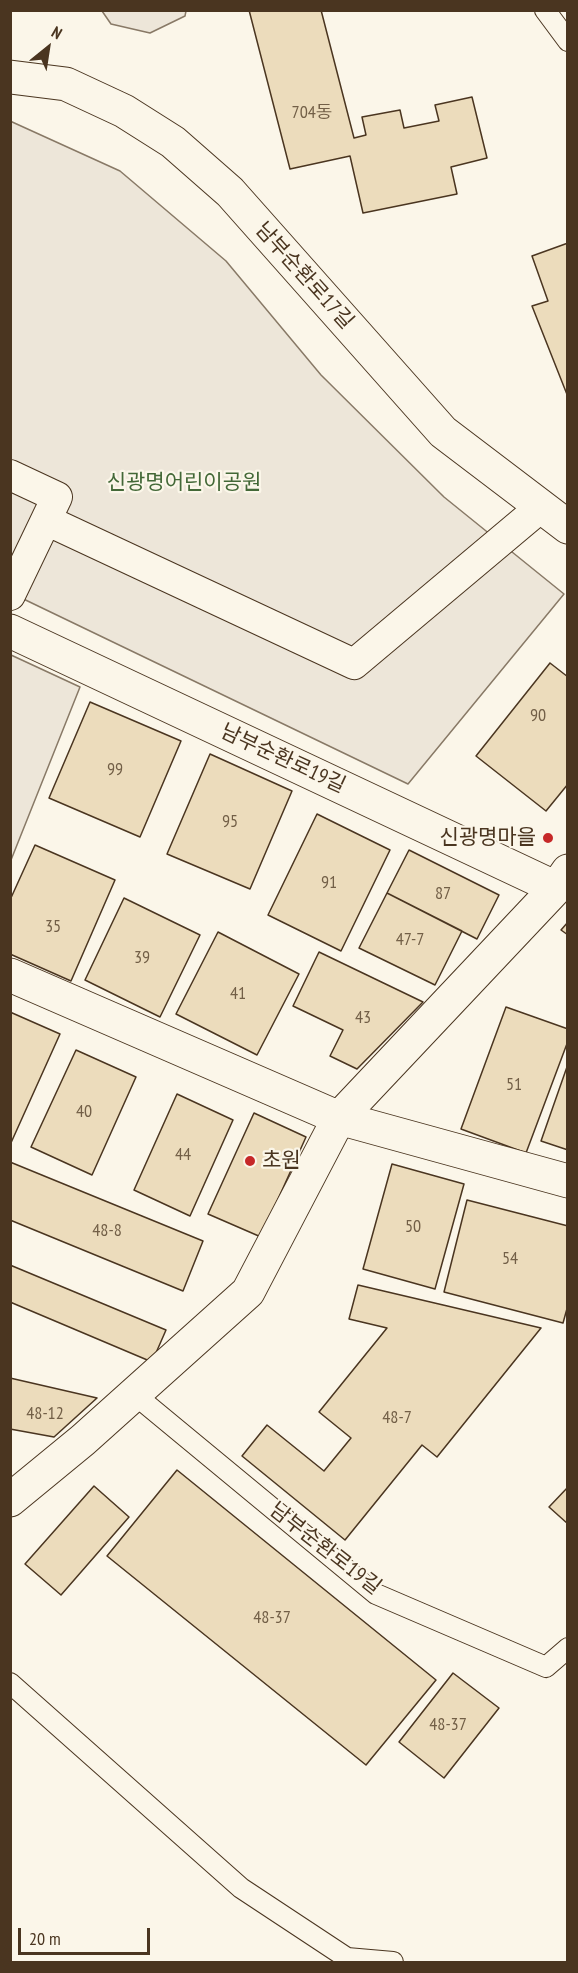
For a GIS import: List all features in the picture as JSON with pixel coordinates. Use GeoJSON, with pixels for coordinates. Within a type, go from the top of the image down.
{"type":"FeatureCollection","features":[{"type":"Feature","properties":{"kind":"street","name":"남부순환로17길"},"geometry":{"type":"LineString","coordinates":[[10,77],[66,84],[124,111],[173,142],[230,192],[443,432],[567,527]]}},
{"type":"Feature","properties":{"kind":"street"},"geometry":{"type":"LineString","coordinates":[[10,475],[57,497],[10,595]]}},
{"type":"Feature","properties":{"kind":"street"},"geometry":{"type":"LineString","coordinates":[[46,520],[354,664],[541,507]]}},
{"type":"Feature","properties":{"kind":"street","name":"남부순환로19길"},"geometry":{"type":"LineString","coordinates":[[10,631],[562,880],[339,1118],[248,1292],[10,1500]]}},
{"type":"Feature","properties":{"kind":"street"},"geometry":{"type":"LineString","coordinates":[[10,975],[339,1118],[567,1181]]}},
{"type":"Feature","properties":{"kind":"lane"},"geometry":{"type":"LineString","coordinates":[[545,10],[567,42]]}},
{"type":"Feature","properties":{"kind":"lane","name":"남부순환로19길"},"geometry":{"type":"LineString","coordinates":[[134,1394],[376,1594],[546,1667],[567,1648]]}},
{"type":"Feature","properties":{"kind":"lane"},"geometry":{"type":"LineString","coordinates":[[10,1683],[241,1888],[347,1958],[393,1962]]}},
{"type":"Feature","properties":{"kind":"green space"},"geometry":{"type":"Polygon","coordinates":[[[102,11],[186,11],[185,16],[150,33],[111,24],[102,11]]]}},
{"type":"Feature","properties":{"kind":"green space","name":"신광명어린이공원"},"geometry":{"type":"Polygon","coordinates":[[[10,121],[120,171],[226,261],[321,375],[444,497],[564,594],[408,784],[11,593],[10,121]]]}},
{"type":"Feature","properties":{"kind":"green space"},"geometry":{"type":"Polygon","coordinates":[[[11,655],[80,687],[11,860],[11,655]]]}},
{"type":"Feature","properties":{"kind":"building"},"geometry":{"type":"Polygon","coordinates":[[[249,10],[321,10],[354,138],[366,135],[362,117],[400,110],[404,128],[439,121],[435,105],[472,97],[487,158],[451,167],[457,194],[363,213],[350,156],[290,169],[249,10]]]}},
{"type":"Feature","properties":{"kind":"building"},"geometry":{"type":"Polygon","coordinates":[[[568,243],[568,397],[532,306],[548,301],[532,256],[568,243]]]}},
{"type":"Feature","properties":{"kind":"building"},"geometry":{"type":"Polygon","coordinates":[[[550,663],[568,677],[568,784],[546,811],[476,756],[550,663]]]}},
{"type":"Feature","properties":{"kind":"building"},"geometry":{"type":"Polygon","coordinates":[[[90,702],[181,741],[140,837],[49,798],[90,702]]]}},
{"type":"Feature","properties":{"kind":"building"},"geometry":{"type":"Polygon","coordinates":[[[210,754],[292,791],[250,889],[167,854],[210,754]]]}},
{"type":"Feature","properties":{"kind":"building"},"geometry":{"type":"Polygon","coordinates":[[[317,814],[390,850],[341,951],[268,915],[317,814]]]}},
{"type":"Feature","properties":{"kind":"building"},"geometry":{"type":"Polygon","coordinates":[[[35,845],[115,880],[71,981],[10,954],[10,900],[35,845]]]}},
{"type":"Feature","properties":{"kind":"building"},"geometry":{"type":"Polygon","coordinates":[[[409,850],[499,895],[477,939],[387,893],[409,850]]]}},
{"type":"Feature","properties":{"kind":"building"},"geometry":{"type":"Polygon","coordinates":[[[387,893],[462,931],[435,985],[359,948],[387,893]]]}},
{"type":"Feature","properties":{"kind":"building"},"geometry":{"type":"Polygon","coordinates":[[[124,898],[200,935],[160,1017],[85,980],[124,898]]]}},
{"type":"Feature","properties":{"kind":"building"},"geometry":{"type":"Polygon","coordinates":[[[568,922],[568,935],[561,930],[568,922]]]}},
{"type":"Feature","properties":{"kind":"building"},"geometry":{"type":"Polygon","coordinates":[[[218,932],[299,974],[257,1055],[176,1014],[218,932]]]}},
{"type":"Feature","properties":{"kind":"building"},"geometry":{"type":"Polygon","coordinates":[[[319,952],[423,1002],[357,1069],[330,1056],[343,1030],[293,1006],[319,952]]]}},
{"type":"Feature","properties":{"kind":"building"},"geometry":{"type":"Polygon","coordinates":[[[506,1007],[568,1029],[568,1041],[526,1153],[461,1129],[506,1007]]]}},
{"type":"Feature","properties":{"kind":"building"},"geometry":{"type":"Polygon","coordinates":[[[10,1012],[60,1034],[10,1145],[10,1012]]]}},
{"type":"Feature","properties":{"kind":"building"},"geometry":{"type":"Polygon","coordinates":[[[76,1050],[136,1077],[92,1175],[31,1147],[76,1050]]]}},
{"type":"Feature","properties":{"kind":"building"},"geometry":{"type":"Polygon","coordinates":[[[568,1064],[568,1150],[541,1141],[568,1064]]]}},
{"type":"Feature","properties":{"kind":"building"},"geometry":{"type":"Polygon","coordinates":[[[177,1094],[233,1120],[190,1216],[134,1190],[177,1094]]]}},
{"type":"Feature","properties":{"kind":"building"},"geometry":{"type":"Polygon","coordinates":[[[254,1113],[306,1137],[261,1237],[208,1214],[254,1113]]]}},
{"type":"Feature","properties":{"kind":"building"},"geometry":{"type":"Polygon","coordinates":[[[10,1162],[203,1241],[183,1291],[10,1220],[10,1162]]]}},
{"type":"Feature","properties":{"kind":"building"},"geometry":{"type":"Polygon","coordinates":[[[392,1164],[464,1184],[435,1289],[363,1269],[392,1164]]]}},
{"type":"Feature","properties":{"kind":"building"},"geometry":{"type":"Polygon","coordinates":[[[467,1200],[568,1226],[568,1305],[563,1323],[444,1292],[467,1200]]]}},
{"type":"Feature","properties":{"kind":"building"},"geometry":{"type":"Polygon","coordinates":[[[10,1265],[166,1330],[152,1362],[10,1302],[10,1265]]]}},
{"type":"Feature","properties":{"kind":"building"},"geometry":{"type":"Polygon","coordinates":[[[358,1285],[541,1328],[437,1457],[422,1445],[345,1540],[242,1456],[267,1425],[324,1471],[351,1438],[319,1412],[387,1328],[349,1319],[358,1285]]]}},
{"type":"Feature","properties":{"kind":"building"},"geometry":{"type":"Polygon","coordinates":[[[10,1378],[97,1398],[54,1437],[10,1429],[10,1378]]]}},
{"type":"Feature","properties":{"kind":"building"},"geometry":{"type":"Polygon","coordinates":[[[177,1470],[436,1680],[366,1765],[107,1556],[177,1470]]]}},
{"type":"Feature","properties":{"kind":"building"},"geometry":{"type":"Polygon","coordinates":[[[94,1486],[129,1517],[61,1595],[25,1564],[94,1486]]]}},
{"type":"Feature","properties":{"kind":"building"},"geometry":{"type":"Polygon","coordinates":[[[568,1487],[568,1524],[549,1507],[568,1487]]]}},
{"type":"Feature","properties":{"kind":"building"},"geometry":{"type":"Polygon","coordinates":[[[453,1673],[499,1708],[444,1778],[399,1742],[453,1673]]]}},
{"type":"Feature","properties":{"kind":"place","name":"신광명마을"},"geometry":{"type":"Point","coordinates":[548,838]}},
{"type":"Feature","properties":{"kind":"place","name":"초원"},"geometry":{"type":"Point","coordinates":[250,1161]}}]}
